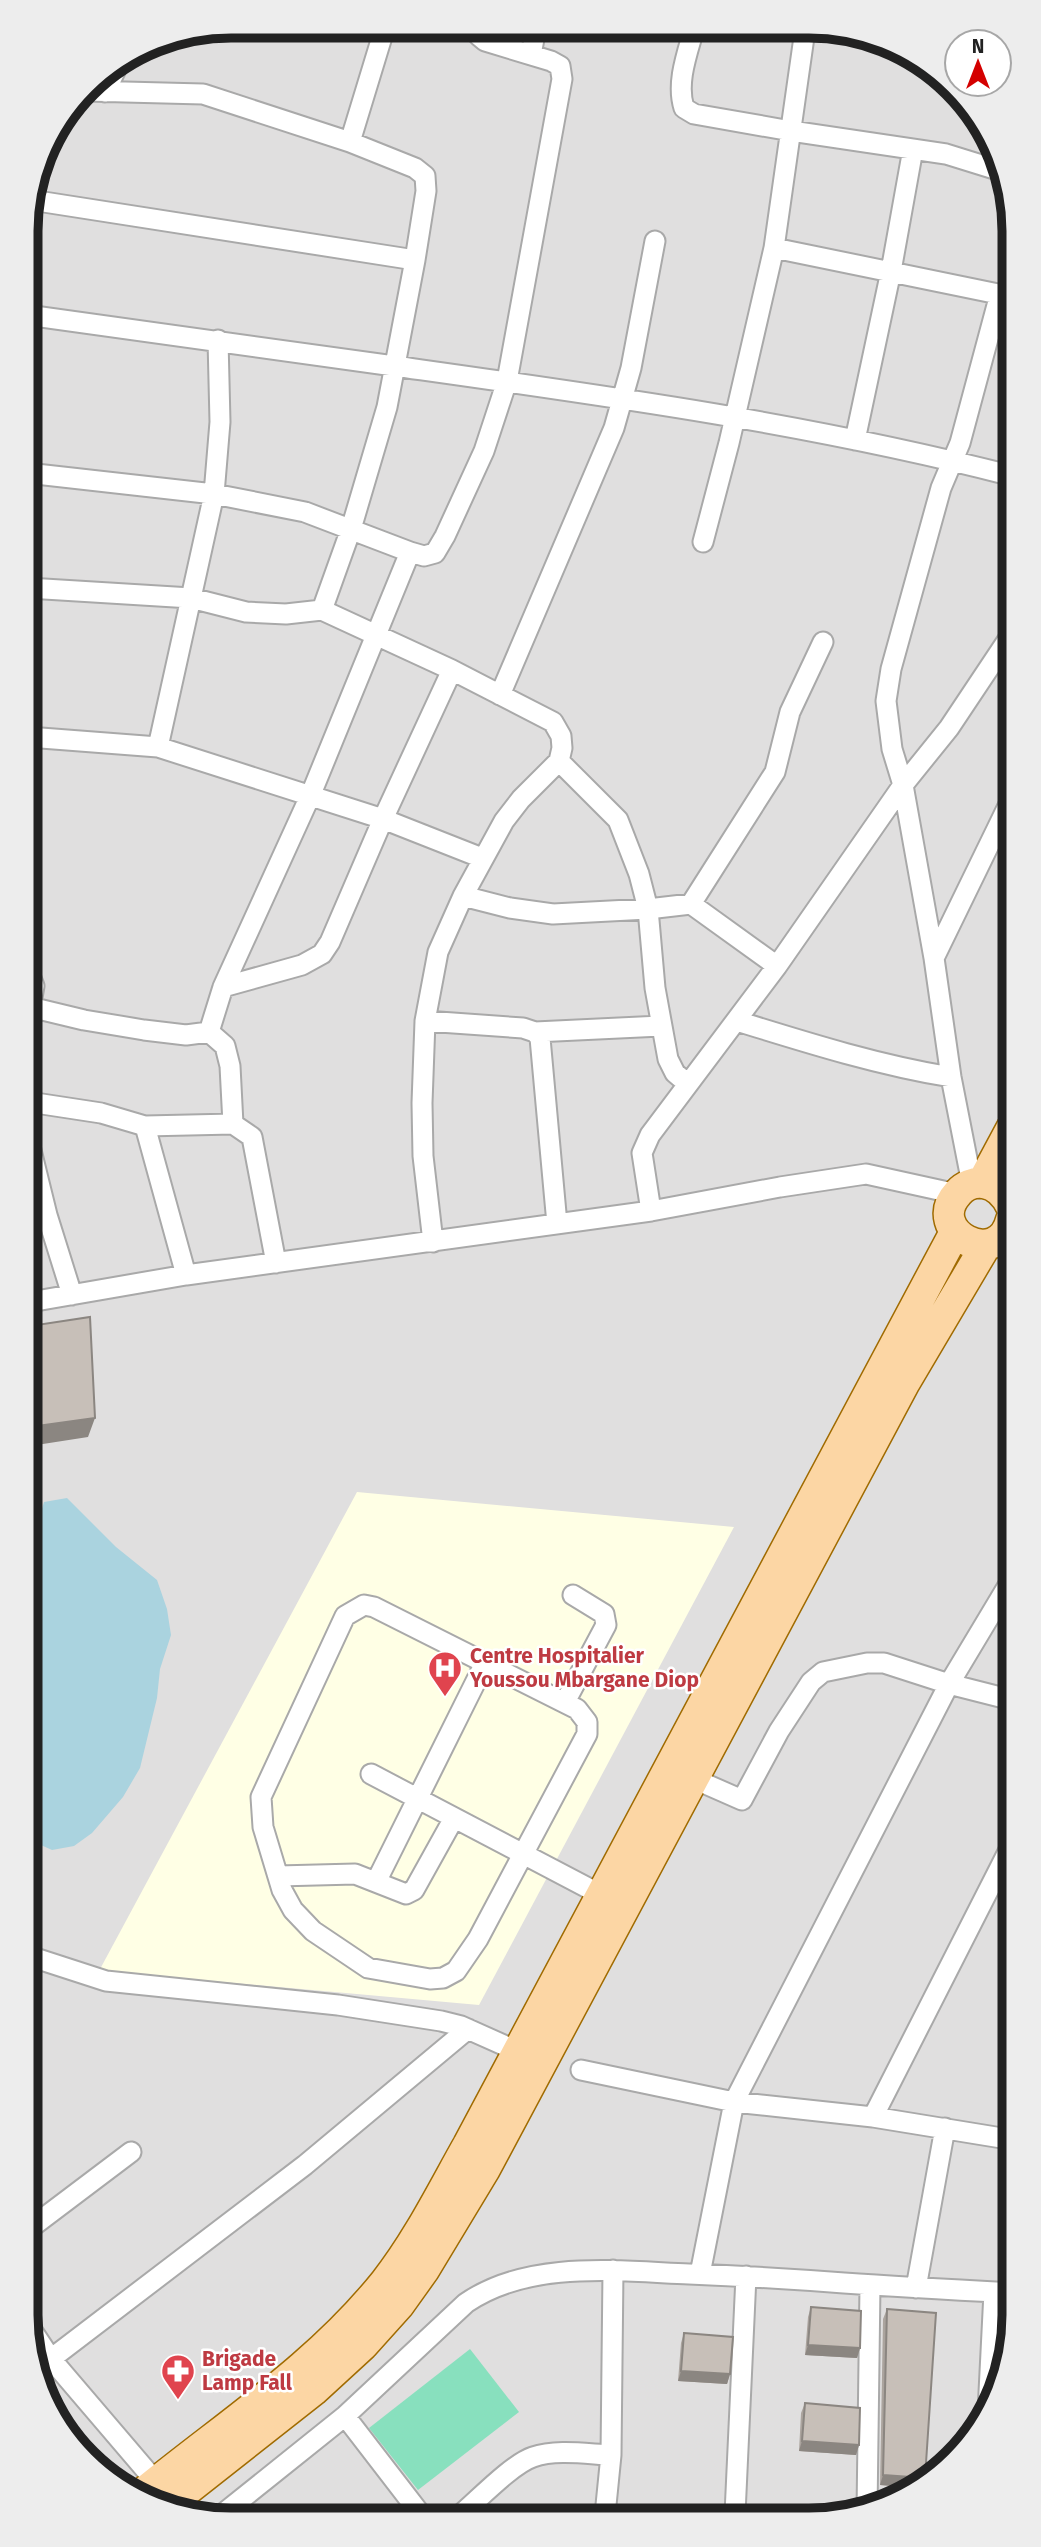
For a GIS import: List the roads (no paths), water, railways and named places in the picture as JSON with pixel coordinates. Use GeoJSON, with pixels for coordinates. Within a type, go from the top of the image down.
{"type":"FeatureCollection","features":[{"type":"Feature","properties":{"kind":"main road"},"geometry":{"type":"LineString","coordinates":[[1002,1142],[970,1187],[952,1202],[950,1212],[955,1232],[968,1243],[1002,1234]]}},
{"type":"Feature","properties":{"kind":"main road"},"geometry":{"type":"LineString","coordinates":[[970,1187],[995,1186],[1002,1192]]}},
{"type":"Feature","properties":{"kind":"main road"},"geometry":{"type":"LineString","coordinates":[[155,2493],[323,2382],[351,2358],[399,2305],[458,2216],[485,2169],[612,1900],[955,1232]]}},
{"type":"Feature","properties":{"kind":"main road"},"geometry":{"type":"LineString","coordinates":[[155,2493],[329,2344],[385,2282],[411,2245],[517,2051],[692,1778],[905,1382],[1002,1236]]}},
{"type":"Feature","properties":{"kind":"street"},"geometry":{"type":"LineString","coordinates":[[531,55],[534,38]]}},
{"type":"Feature","properties":{"kind":"street"},"geometry":{"type":"LineString","coordinates":[[692,38],[682,76],[681,96],[684,108],[694,114],[913,149],[968,159],[991,167]]}},
{"type":"Feature","properties":{"kind":"street"},"geometry":{"type":"LineString","coordinates":[[703,542],[774,248],[804,38]]}},
{"type":"Feature","properties":{"kind":"street"},"geometry":{"type":"LineString","coordinates":[[350,142],[381,39]]}},
{"type":"Feature","properties":{"kind":"street"},"geometry":{"type":"LineString","coordinates":[[39,474],[214,494],[305,512],[410,552],[432,555],[445,536],[484,451],[507,381],[562,79],[560,66],[483,39]]}},
{"type":"Feature","properties":{"kind":"street"},"geometry":{"type":"LineString","coordinates":[[98,92],[203,93],[350,142],[415,168],[425,176],[426,191],[415,260],[387,407],[351,529],[322,610]]}},
{"type":"Feature","properties":{"kind":"street"},"geometry":{"type":"LineString","coordinates":[[855,440],[891,271],[913,149]]}},
{"type":"Feature","properties":{"kind":"street"},"geometry":{"type":"LineString","coordinates":[[41,202],[415,260]]}},
{"type":"Feature","properties":{"kind":"street"},"geometry":{"type":"LineString","coordinates":[[500,695],[614,428],[640,324],[654,241]]}},
{"type":"Feature","properties":{"kind":"street"},"geometry":{"type":"LineString","coordinates":[[774,248],[1002,295]]}},
{"type":"Feature","properties":{"kind":"street"},"geometry":{"type":"LineString","coordinates":[[38,1301],[186,1275],[651,1211],[866,1174],[970,1187],[934,958],[903,785],[892,749],[886,701],[891,669],[941,488],[964,430],[1002,302]]}},
{"type":"Feature","properties":{"kind":"street"},"geometry":{"type":"LineString","coordinates":[[39,317],[507,381],[734,417],[855,440],[1002,473]]}},
{"type":"Feature","properties":{"kind":"street"},"geometry":{"type":"LineString","coordinates":[[158,747],[214,494],[220,422],[218,340]]}},
{"type":"Feature","properties":{"kind":"street"},"geometry":{"type":"LineString","coordinates":[[209,1032],[223,988],[311,794],[410,552]]}},
{"type":"Feature","properties":{"kind":"street"},"geometry":{"type":"LineString","coordinates":[[39,589],[191,597],[246,612],[286,614],[322,610],[452,670],[553,722],[561,736],[559,761],[521,799],[504,821],[463,895],[438,952],[425,1021],[423,1156],[433,1242]]}},
{"type":"Feature","properties":{"kind":"street"},"geometry":{"type":"LineString","coordinates":[[691,904],[766,791],[775,772],[790,712],[823,642]]}},
{"type":"Feature","properties":{"kind":"street"},"geometry":{"type":"LineString","coordinates":[[651,1211],[642,1153],[650,1135],[777,966],[903,785],[949,728],[1002,648]]}},
{"type":"Feature","properties":{"kind":"street"},"geometry":{"type":"LineString","coordinates":[[223,988],[302,965],[321,954],[330,942],[452,670]]}},
{"type":"Feature","properties":{"kind":"street"},"geometry":{"type":"LineString","coordinates":[[39,738],[158,747],[311,794],[482,858]]}},
{"type":"Feature","properties":{"kind":"street"},"geometry":{"type":"LineString","coordinates":[[559,761],[618,820],[639,874],[648,909],[655,988],[671,1067],[688,1084]]}},
{"type":"Feature","properties":{"kind":"street"},"geometry":{"type":"LineString","coordinates":[[934,958],[1002,818]]}},
{"type":"Feature","properties":{"kind":"street"},"geometry":{"type":"LineString","coordinates":[[463,895],[510,908],[554,914],[691,904],[777,966]]}},
{"type":"Feature","properties":{"kind":"street"},"geometry":{"type":"LineString","coordinates":[[39,1012],[186,1035],[209,1032],[225,1046],[230,1066],[233,1124]]}},
{"type":"Feature","properties":{"kind":"street"},"geometry":{"type":"LineString","coordinates":[[425,1021],[523,1028],[535,1032],[661,1026]]}},
{"type":"Feature","properties":{"kind":"street"},"geometry":{"type":"LineString","coordinates":[[737,1021],[833,1051],[913,1071],[951,1077]]}},
{"type":"Feature","properties":{"kind":"street"},"geometry":{"type":"LineString","coordinates":[[535,1032],[542,1042],[556,1224]]}},
{"type":"Feature","properties":{"kind":"street"},"geometry":{"type":"LineString","coordinates":[[39,1103],[101,1114],[145,1126],[233,1124],[252,1137],[276,1263]]}},
{"type":"Feature","properties":{"kind":"street"},"geometry":{"type":"LineString","coordinates":[[145,1126],[186,1275]]}},
{"type":"Feature","properties":{"kind":"street"},"geometry":{"type":"LineString","coordinates":[[39,1217],[72,1295]]}},
{"type":"Feature","properties":{"kind":"street"},"geometry":{"type":"LineString","coordinates":[[565,1702],[606,1625],[604,1614],[573,1595]]}},
{"type":"Feature","properties":{"kind":"street"},"geometry":{"type":"LineString","coordinates":[[700,2274],[734,2102],[949,1684],[1002,1596]]}},
{"type":"Feature","properties":{"kind":"street"},"geometry":{"type":"LineString","coordinates":[[364,1605],[374,1607],[485,1663],[577,1709],[587,1722],[587,1734],[462,1965],[452,1975],[430,1979],[368,1968],[313,1931],[293,1910],[282,1890],[263,1827],[261,1797],[345,1616],[364,1605]]}},
{"type":"Feature","properties":{"kind":"street"},"geometry":{"type":"LineString","coordinates":[[376,1882],[485,1663]]}},
{"type":"Feature","properties":{"kind":"street"},"geometry":{"type":"LineString","coordinates":[[692,1778],[742,1800],[779,1731],[811,1682],[823,1672],[867,1663],[884,1664],[1002,1697]]}},
{"type":"Feature","properties":{"kind":"street"},"geometry":{"type":"LineString","coordinates":[[371,1774],[612,1900]]}},
{"type":"Feature","properties":{"kind":"street"},"geometry":{"type":"LineString","coordinates":[[278,1876],[355,1874],[405,1894],[414,1889],[454,1818]]}},
{"type":"Feature","properties":{"kind":"street"},"geometry":{"type":"LineString","coordinates":[[873,2117],[1002,1865]]}},
{"type":"Feature","properties":{"kind":"street"},"geometry":{"type":"LineString","coordinates":[[38,1961],[106,1981],[338,2005],[427,2019],[468,2029],[517,2051]]}},
{"type":"Feature","properties":{"kind":"street"},"geometry":{"type":"LineString","coordinates":[[45,2364],[305,2165],[468,2029]]}},
{"type":"Feature","properties":{"kind":"street"},"geometry":{"type":"LineString","coordinates":[[582,2070],[734,2102],[873,2117],[1002,2138]]}},
{"type":"Feature","properties":{"kind":"street"},"geometry":{"type":"LineString","coordinates":[[916,2288],[945,2128]]}},
{"type":"Feature","properties":{"kind":"street"},"geometry":{"type":"LineString","coordinates":[[38,2222],[131,2152]]}},
{"type":"Feature","properties":{"kind":"street"},"geometry":{"type":"LineString","coordinates":[[606,2508],[611,2455],[613,2270]]}},
{"type":"Feature","properties":{"kind":"street"},"geometry":{"type":"LineString","coordinates":[[230,2508],[345,2416],[466,2303],[482,2292],[500,2285],[549,2274],[613,2270],[1002,2293]]}},
{"type":"Feature","properties":{"kind":"street"},"geometry":{"type":"LineString","coordinates":[[735,2508],[746,2276]]}},
{"type":"Feature","properties":{"kind":"street"},"geometry":{"type":"LineString","coordinates":[[867,2500],[870,2285]]}},
{"type":"Feature","properties":{"kind":"street"},"geometry":{"type":"LineString","coordinates":[[993,2375],[1002,2308]]}},
{"type":"Feature","properties":{"kind":"street"},"geometry":{"type":"LineString","coordinates":[[40,2343],[154,2492]]}},
{"type":"Feature","properties":{"kind":"street"},"geometry":{"type":"LineString","coordinates":[[345,2416],[416,2508]]}},
{"type":"Feature","properties":{"kind":"street"},"geometry":{"type":"LineString","coordinates":[[468,2508],[534,2456],[611,2455]]}},
{"type":"Feature","properties":{"kind":"water"},"geometry":{"type":"Polygon","coordinates":[[[67,1498],[116,1547],[157,1580],[167,1609],[171,1635],[160,1669],[157,1698],[140,1768],[123,1797],[92,1833],[74,1846],[52,1850],[38,1844],[38,1521],[44,1502],[67,1498]]]}},
{"type":"Feature","properties":{"kind":"place","name":"Centre Hospitalier Youssou Mbargane Diop"},"geometry":{"type":"Point","coordinates":[445,1698]}},
{"type":"Feature","properties":{"kind":"place","name":"Brigade Lamp Fall"},"geometry":{"type":"Point","coordinates":[178,2401]}}]}
